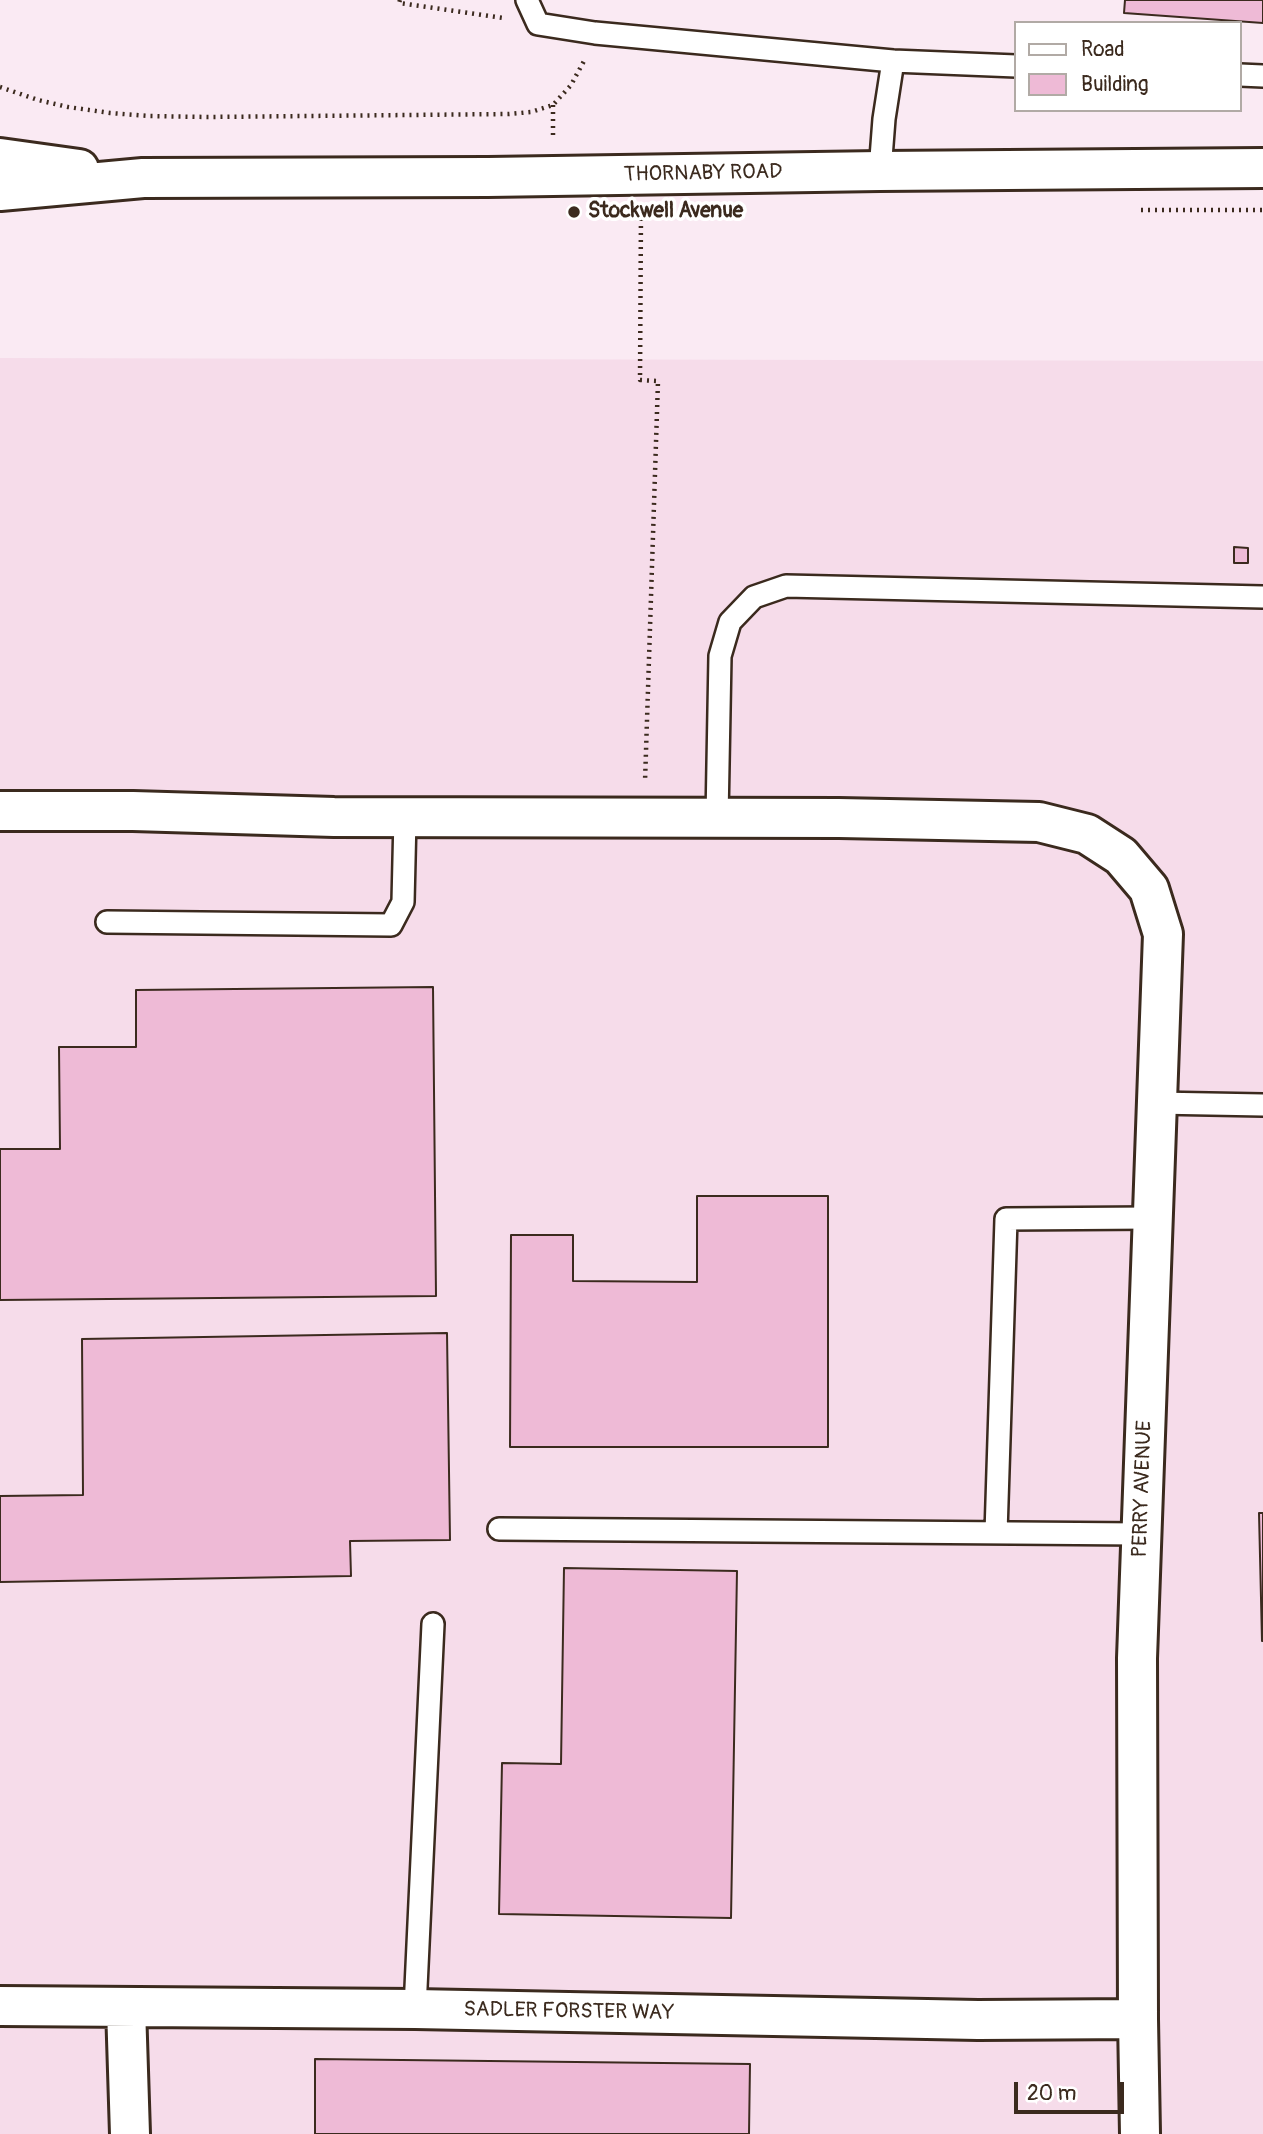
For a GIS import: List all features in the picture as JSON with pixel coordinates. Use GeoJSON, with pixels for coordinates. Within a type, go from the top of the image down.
{"type":"FeatureCollection","features":[{"type":"Feature","properties":{"kind":"street","name":"THORNABY ROAD"},"geometry":{"type":"LineString","coordinates":[[0,158],[144,178]]}},
{"type":"Feature","properties":{"kind":"street","name":"THORNABY ROAD"},"geometry":{"type":"LineString","coordinates":[[0,191],[144,178],[1263,168]]}},
{"type":"Feature","properties":{"kind":"street","name":"PERRY AVENUE"},"geometry":{"type":"LineString","coordinates":[[0,811],[134,811],[405,818],[1040,822],[1087,834],[1121,856],[1149,889],[1163,934],[1137,1658],[1140,2134]]}},
{"type":"Feature","properties":{"kind":"street","name":"SADLER FORSTER WAY"},"geometry":{"type":"LineString","coordinates":[[0,2006],[415,2009],[978,2020],[1138,2019]]}},
{"type":"Feature","properties":{"kind":"street"},"geometry":{"type":"LineString","coordinates":[[126,2007],[130,2134]]}},
{"type":"Feature","properties":{"kind":"lane"},"geometry":{"type":"LineString","coordinates":[[527,0],[538,24],[595,33],[893,61],[1014,66]]}},
{"type":"Feature","properties":{"kind":"lane"},"geometry":{"type":"LineString","coordinates":[[880,171],[884,119],[893,61]]}},
{"type":"Feature","properties":{"kind":"lane"},"geometry":{"type":"LineString","coordinates":[[1242,75],[1263,76]]}},
{"type":"Feature","properties":{"kind":"lane"},"geometry":{"type":"LineString","coordinates":[[718,818],[720,656],[730,622],[754,597],[786,586],[1263,597]]}},
{"type":"Feature","properties":{"kind":"lane"},"geometry":{"type":"LineString","coordinates":[[107,922],[391,925],[403,902],[405,818]]}},
{"type":"Feature","properties":{"kind":"lane"},"geometry":{"type":"LineString","coordinates":[[1156,1103],[1263,1105]]}},
{"type":"Feature","properties":{"kind":"lane"},"geometry":{"type":"LineString","coordinates":[[996,1533],[1006,1219],[1152,1218]]}},
{"type":"Feature","properties":{"kind":"lane"},"geometry":{"type":"LineString","coordinates":[[499,1529],[1142,1534]]}},
{"type":"Feature","properties":{"kind":"lane"},"geometry":{"type":"LineString","coordinates":[[415,2009],[433,1624]]}},
{"type":"Feature","properties":{"kind":"path"},"geometry":{"type":"LineString","coordinates":[[400,0],[399,3],[538,24]]}},
{"type":"Feature","properties":{"kind":"path"},"geometry":{"type":"LineString","coordinates":[[0,87],[68,107],[149,116],[509,114],[553,104],[570,85],[595,33]]}},
{"type":"Feature","properties":{"kind":"path"},"geometry":{"type":"LineString","coordinates":[[641,211],[640,380],[658,381],[644,818]]}},
{"type":"Feature","properties":{"kind":"shaded area"},"geometry":{"type":"Polygon","coordinates":[[[0,358],[1263,361],[1263,2134],[0,2134],[0,358]]]}},
{"type":"Feature","properties":{"kind":"building"},"geometry":{"type":"Polygon","coordinates":[[[1125,0],[1263,0],[1263,23],[1124,13],[1125,0]]]}},
{"type":"Feature","properties":{"kind":"building"},"geometry":{"type":"Polygon","coordinates":[[[1234,547],[1248,548],[1248,563],[1234,563],[1234,547]]]}},
{"type":"Feature","properties":{"kind":"building"},"geometry":{"type":"Polygon","coordinates":[[[433,987],[436,1296],[0,1300],[0,1149],[60,1149],[59,1047],[136,1047],[136,990],[433,987]]]}},
{"type":"Feature","properties":{"kind":"building"},"geometry":{"type":"Polygon","coordinates":[[[697,1196],[828,1196],[828,1447],[510,1447],[511,1235],[573,1235],[573,1281],[697,1282],[697,1196]]]}},
{"type":"Feature","properties":{"kind":"building"},"geometry":{"type":"Polygon","coordinates":[[[447,1333],[450,1540],[350,1541],[351,1576],[0,1582],[0,1496],[83,1495],[82,1339],[447,1333]]]}},
{"type":"Feature","properties":{"kind":"building"},"geometry":{"type":"Polygon","coordinates":[[[1259,1513],[1263,1513],[1263,1641],[1262,1641],[1259,1513]]]}},
{"type":"Feature","properties":{"kind":"building"},"geometry":{"type":"Polygon","coordinates":[[[564,1568],[737,1571],[731,1918],[499,1914],[502,1763],[561,1764],[564,1568]]]}},
{"type":"Feature","properties":{"kind":"building"},"geometry":{"type":"Polygon","coordinates":[[[315,2059],[750,2064],[749,2134],[315,2134],[315,2059]]]}},
{"type":"Feature","properties":{"kind":"place","name":"Stockwell Avenue"},"geometry":{"type":"Point","coordinates":[574,212]}}]}
